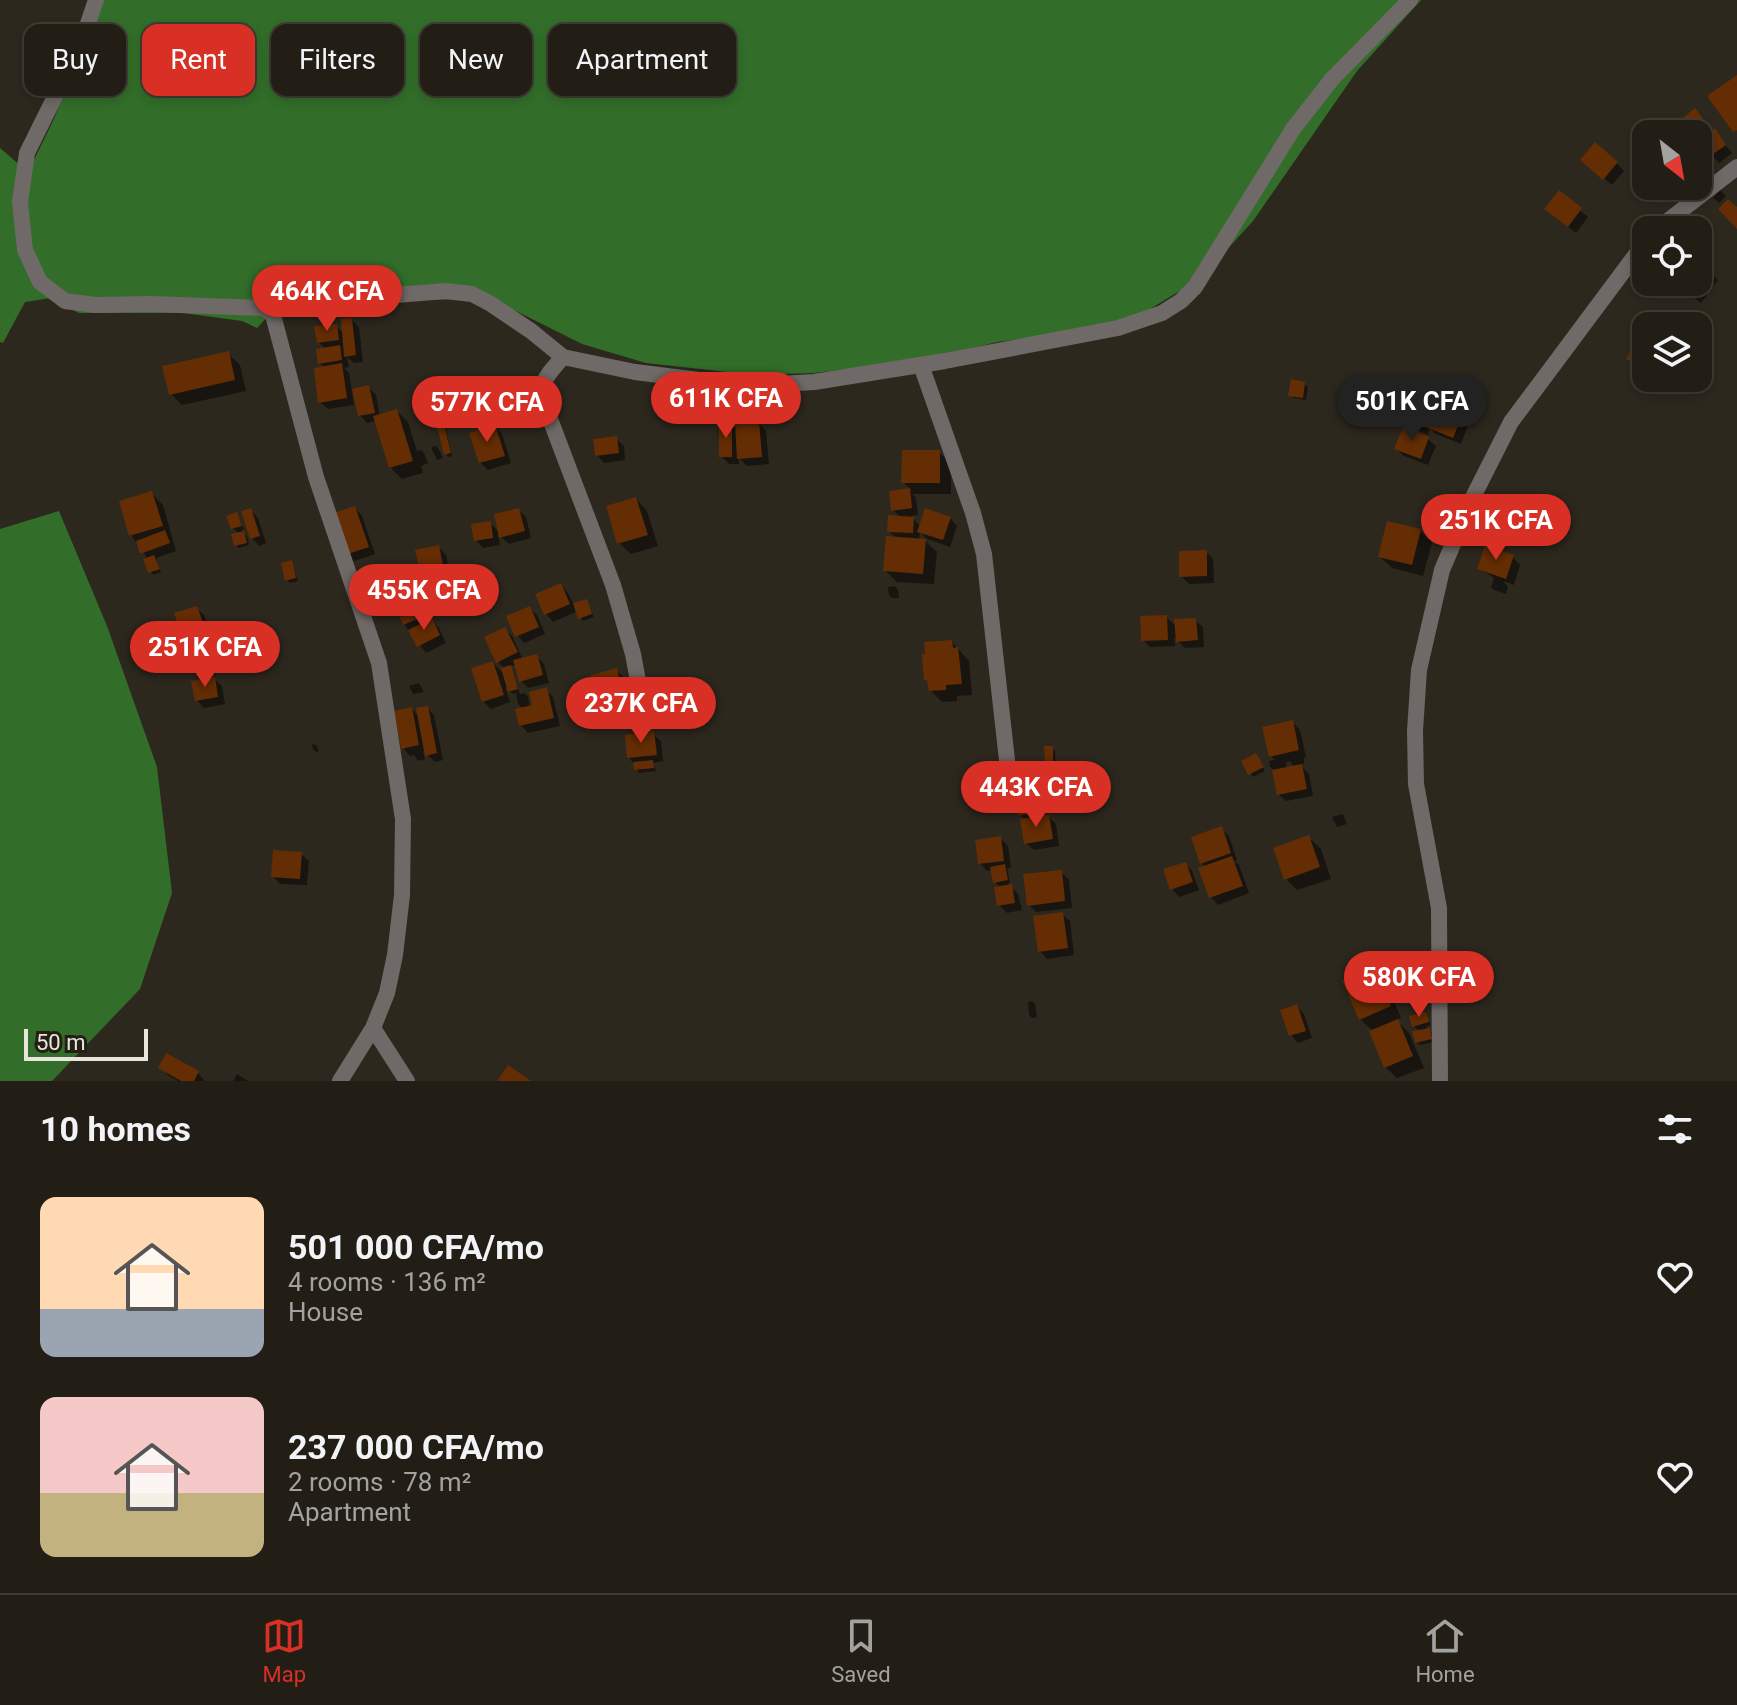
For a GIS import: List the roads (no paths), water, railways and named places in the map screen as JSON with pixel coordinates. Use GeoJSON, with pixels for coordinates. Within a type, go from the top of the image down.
{"type":"FeatureCollection","features":[{"type":"Feature","properties":{"kind":"street"},"geometry":{"type":"LineString","coordinates":[[96,0],[81,44],[27,153],[20,202],[25,250],[40,282],[65,301],[95,305],[267,309],[332,300],[446,291],[472,294],[521,324],[563,357],[635,372],[747,386],[814,382],[921,365],[1118,328],[1162,313],[1181,301],[1206,273],[1293,129],[1332,79],[1410,0]]}},
{"type":"Feature","properties":{"kind":"street"},"geometry":{"type":"LineString","coordinates":[[1674,216],[1737,167]]}},
{"type":"Feature","properties":{"kind":"street"},"geometry":{"type":"LineString","coordinates":[[1440,1081],[1439,908],[1416,784],[1415,731],[1419,670],[1442,570],[1473,497],[1511,422],[1632,260]]}},
{"type":"Feature","properties":{"kind":"street"},"geometry":{"type":"LineString","coordinates":[[267,309],[273,315],[316,477],[379,663],[394,744],[403,819],[402,895],[387,993],[373,1028],[340,1081]]}},
{"type":"Feature","properties":{"kind":"street"},"geometry":{"type":"LineString","coordinates":[[563,357],[543,379],[541,387],[547,411],[613,585],[633,654],[646,724]]}},
{"type":"Feature","properties":{"kind":"street"},"geometry":{"type":"LineString","coordinates":[[921,365],[973,513],[984,554],[1008,769]]}},
{"type":"Feature","properties":{"kind":"street"},"geometry":{"type":"LineString","coordinates":[[373,1028],[407,1081]]}}]}
